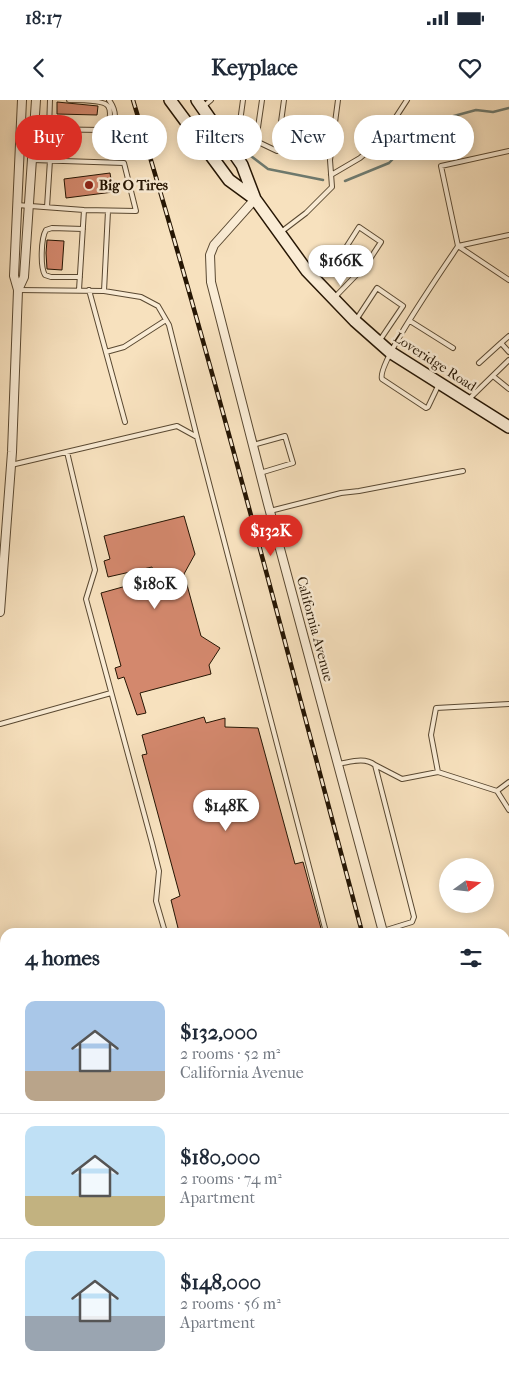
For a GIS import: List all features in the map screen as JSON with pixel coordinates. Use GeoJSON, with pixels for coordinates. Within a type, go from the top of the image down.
{"type":"FeatureCollection","features":[{"type":"Feature","properties":{"kind":"main road","name":"Loveridge Road"},"geometry":{"type":"LineString","coordinates":[[170,100],[229,180],[255,199]]}},
{"type":"Feature","properties":{"kind":"main road","name":"Loveridge Road"},"geometry":{"type":"LineString","coordinates":[[203,102],[242,165],[255,199],[314,278],[355,321],[390,352],[509,428]]}},
{"type":"Feature","properties":{"kind":"street"},"geometry":{"type":"LineString","coordinates":[[0,612],[11,466],[18,290],[14,276],[22,100]]}},
{"type":"Feature","properties":{"kind":"street"},"geometry":{"type":"LineString","coordinates":[[35,115],[36,100]]}},
{"type":"Feature","properties":{"kind":"street"},"geometry":{"type":"LineString","coordinates":[[18,290],[24,277],[32,160]]}},
{"type":"Feature","properties":{"kind":"street","name":"California Avenue"},"geometry":{"type":"LineString","coordinates":[[255,199],[214,245],[210,255],[211,282],[270,511],[382,928]]}},
{"type":"Feature","properties":{"kind":"lane"},"geometry":{"type":"LineString","coordinates":[[49,115],[50,100]]}},
{"type":"Feature","properties":{"kind":"lane"},"geometry":{"type":"LineString","coordinates":[[69,100],[101,101],[109,107],[110,115]]}},
{"type":"Feature","properties":{"kind":"lane"},"geometry":{"type":"LineString","coordinates":[[109,100],[114,115]]}},
{"type":"Feature","properties":{"kind":"lane"},"geometry":{"type":"LineString","coordinates":[[241,115],[243,100]]}},
{"type":"Feature","properties":{"kind":"lane"},"geometry":{"type":"LineString","coordinates":[[260,115],[262,100]]}},
{"type":"Feature","properties":{"kind":"lane"},"geometry":{"type":"LineString","coordinates":[[262,144],[277,151],[284,100]]}},
{"type":"Feature","properties":{"kind":"lane"},"geometry":{"type":"LineString","coordinates":[[279,233],[306,213],[332,187],[330,160],[338,100]]}},
{"type":"Feature","properties":{"kind":"lane"},"geometry":{"type":"LineString","coordinates":[[331,175],[360,158],[381,140],[408,100]]}},
{"type":"Feature","properties":{"kind":"lane"},"geometry":{"type":"LineString","coordinates":[[509,150],[441,166],[458,246],[509,280]]}},
{"type":"Feature","properties":{"kind":"lane"},"geometry":{"type":"LineString","coordinates":[[17,205],[84,210],[136,211],[124,163],[50,160],[47,207]]}},
{"type":"Feature","properties":{"kind":"lane"},"geometry":{"type":"LineString","coordinates":[[80,290],[84,210]]}},
{"type":"Feature","properties":{"kind":"lane"},"geometry":{"type":"LineString","coordinates":[[104,291],[108,211]]}},
{"type":"Feature","properties":{"kind":"lane"},"geometry":{"type":"LineString","coordinates":[[314,278],[345,249],[359,227],[381,242],[366,265],[334,298]]}},
{"type":"Feature","properties":{"kind":"lane"},"geometry":{"type":"LineString","coordinates":[[80,277],[51,277],[45,275],[42,269],[43,236],[46,230],[52,228],[83,230]]}},
{"type":"Feature","properties":{"kind":"lane"},"geometry":{"type":"LineString","coordinates":[[439,384],[428,408],[426,408],[380,377],[390,352],[458,246],[509,235]]}},
{"type":"Feature","properties":{"kind":"lane"},"geometry":{"type":"LineString","coordinates":[[355,321],[377,288],[403,306],[379,342]]}},
{"type":"Feature","properties":{"kind":"lane"},"geometry":{"type":"LineString","coordinates":[[18,290],[89,290],[141,297],[158,306],[169,325],[325,928]]}},
{"type":"Feature","properties":{"kind":"lane"},"geometry":{"type":"LineString","coordinates":[[89,290],[125,422]]}},
{"type":"Feature","properties":{"kind":"lane"},"geometry":{"type":"LineString","coordinates":[[106,352],[124,347],[166,320]]}},
{"type":"Feature","properties":{"kind":"lane"},"geometry":{"type":"LineString","coordinates":[[410,321],[453,348]]}},
{"type":"Feature","properties":{"kind":"lane"},"geometry":{"type":"LineString","coordinates":[[479,363],[509,336]]}},
{"type":"Feature","properties":{"kind":"lane"},"geometry":{"type":"LineString","coordinates":[[501,343],[509,352]]}},
{"type":"Feature","properties":{"kind":"lane"},"geometry":{"type":"LineString","coordinates":[[467,401],[509,360]]}},
{"type":"Feature","properties":{"kind":"lane"},"geometry":{"type":"LineString","coordinates":[[493,376],[509,389]]}},
{"type":"Feature","properties":{"kind":"lane"},"geometry":{"type":"LineString","coordinates":[[11,466],[177,426],[197,437]]}},
{"type":"Feature","properties":{"kind":"lane"},"geometry":{"type":"LineString","coordinates":[[253,445],[285,436],[293,463],[260,473]]}},
{"type":"Feature","properties":{"kind":"lane"},"geometry":{"type":"LineString","coordinates":[[67,452],[95,570],[86,599],[159,872],[156,901],[164,928]]}},
{"type":"Feature","properties":{"kind":"lane"},"geometry":{"type":"LineString","coordinates":[[270,511],[341,493],[463,471]]}},
{"type":"Feature","properties":{"kind":"lane"},"geometry":{"type":"LineString","coordinates":[[0,724],[111,693]]}},
{"type":"Feature","properties":{"kind":"lane"},"geometry":{"type":"LineString","coordinates":[[438,772],[431,735],[436,708],[509,704]]}},
{"type":"Feature","properties":{"kind":"lane"},"geometry":{"type":"LineString","coordinates":[[338,764],[356,760],[369,760],[402,779],[438,772],[497,791],[509,810]]}},
{"type":"Feature","properties":{"kind":"lane"},"geometry":{"type":"LineString","coordinates":[[375,765],[414,917],[412,922],[395,928]]}},
{"type":"Feature","properties":{"kind":"lane"},"geometry":{"type":"LineString","coordinates":[[497,791],[509,782]]}},
{"type":"Feature","properties":{"kind":"building"},"geometry":{"type":"Polygon","coordinates":[[[57,102],[98,106],[97,115],[57,114],[57,102]]]}},
{"type":"Feature","properties":{"kind":"building"},"geometry":{"type":"Polygon","coordinates":[[[110,173],[113,192],[66,198],[64,179],[110,173]]]}},
{"type":"Feature","properties":{"kind":"building"},"geometry":{"type":"Polygon","coordinates":[[[47,240],[64,241],[62,270],[47,269],[47,240]]]}},
{"type":"Feature","properties":{"kind":"building"},"geometry":{"type":"Polygon","coordinates":[[[184,516],[195,554],[184,574],[201,636],[220,648],[209,665],[211,674],[140,693],[146,713],[137,715],[124,677],[118,679],[115,668],[121,666],[101,593],[155,578],[152,567],[108,577],[104,561],[110,559],[104,536],[184,516]]]}},
{"type":"Feature","properties":{"kind":"building"},"geometry":{"type":"Polygon","coordinates":[[[204,717],[206,723],[225,718],[225,727],[258,728],[295,864],[303,862],[321,928],[178,928],[171,900],[180,896],[142,755],[147,754],[142,735],[204,717]]]}},
{"type":"Feature","properties":{"kind":"waterway"},"geometry":{"type":"LineString","coordinates":[[345,181],[389,163],[428,123],[476,110],[493,112],[509,108]]}},
{"type":"Feature","properties":{"kind":"waterway"},"geometry":{"type":"LineString","coordinates":[[256,160],[268,169],[323,180]]}},
{"type":"Feature","properties":{"kind":"railway"},"geometry":{"type":"LineString","coordinates":[[133,100],[222,411],[361,928]]}},
{"type":"Feature","properties":{"kind":"place","name":"Big O Tires"},"geometry":{"type":"Point","coordinates":[89,185]}}]}
